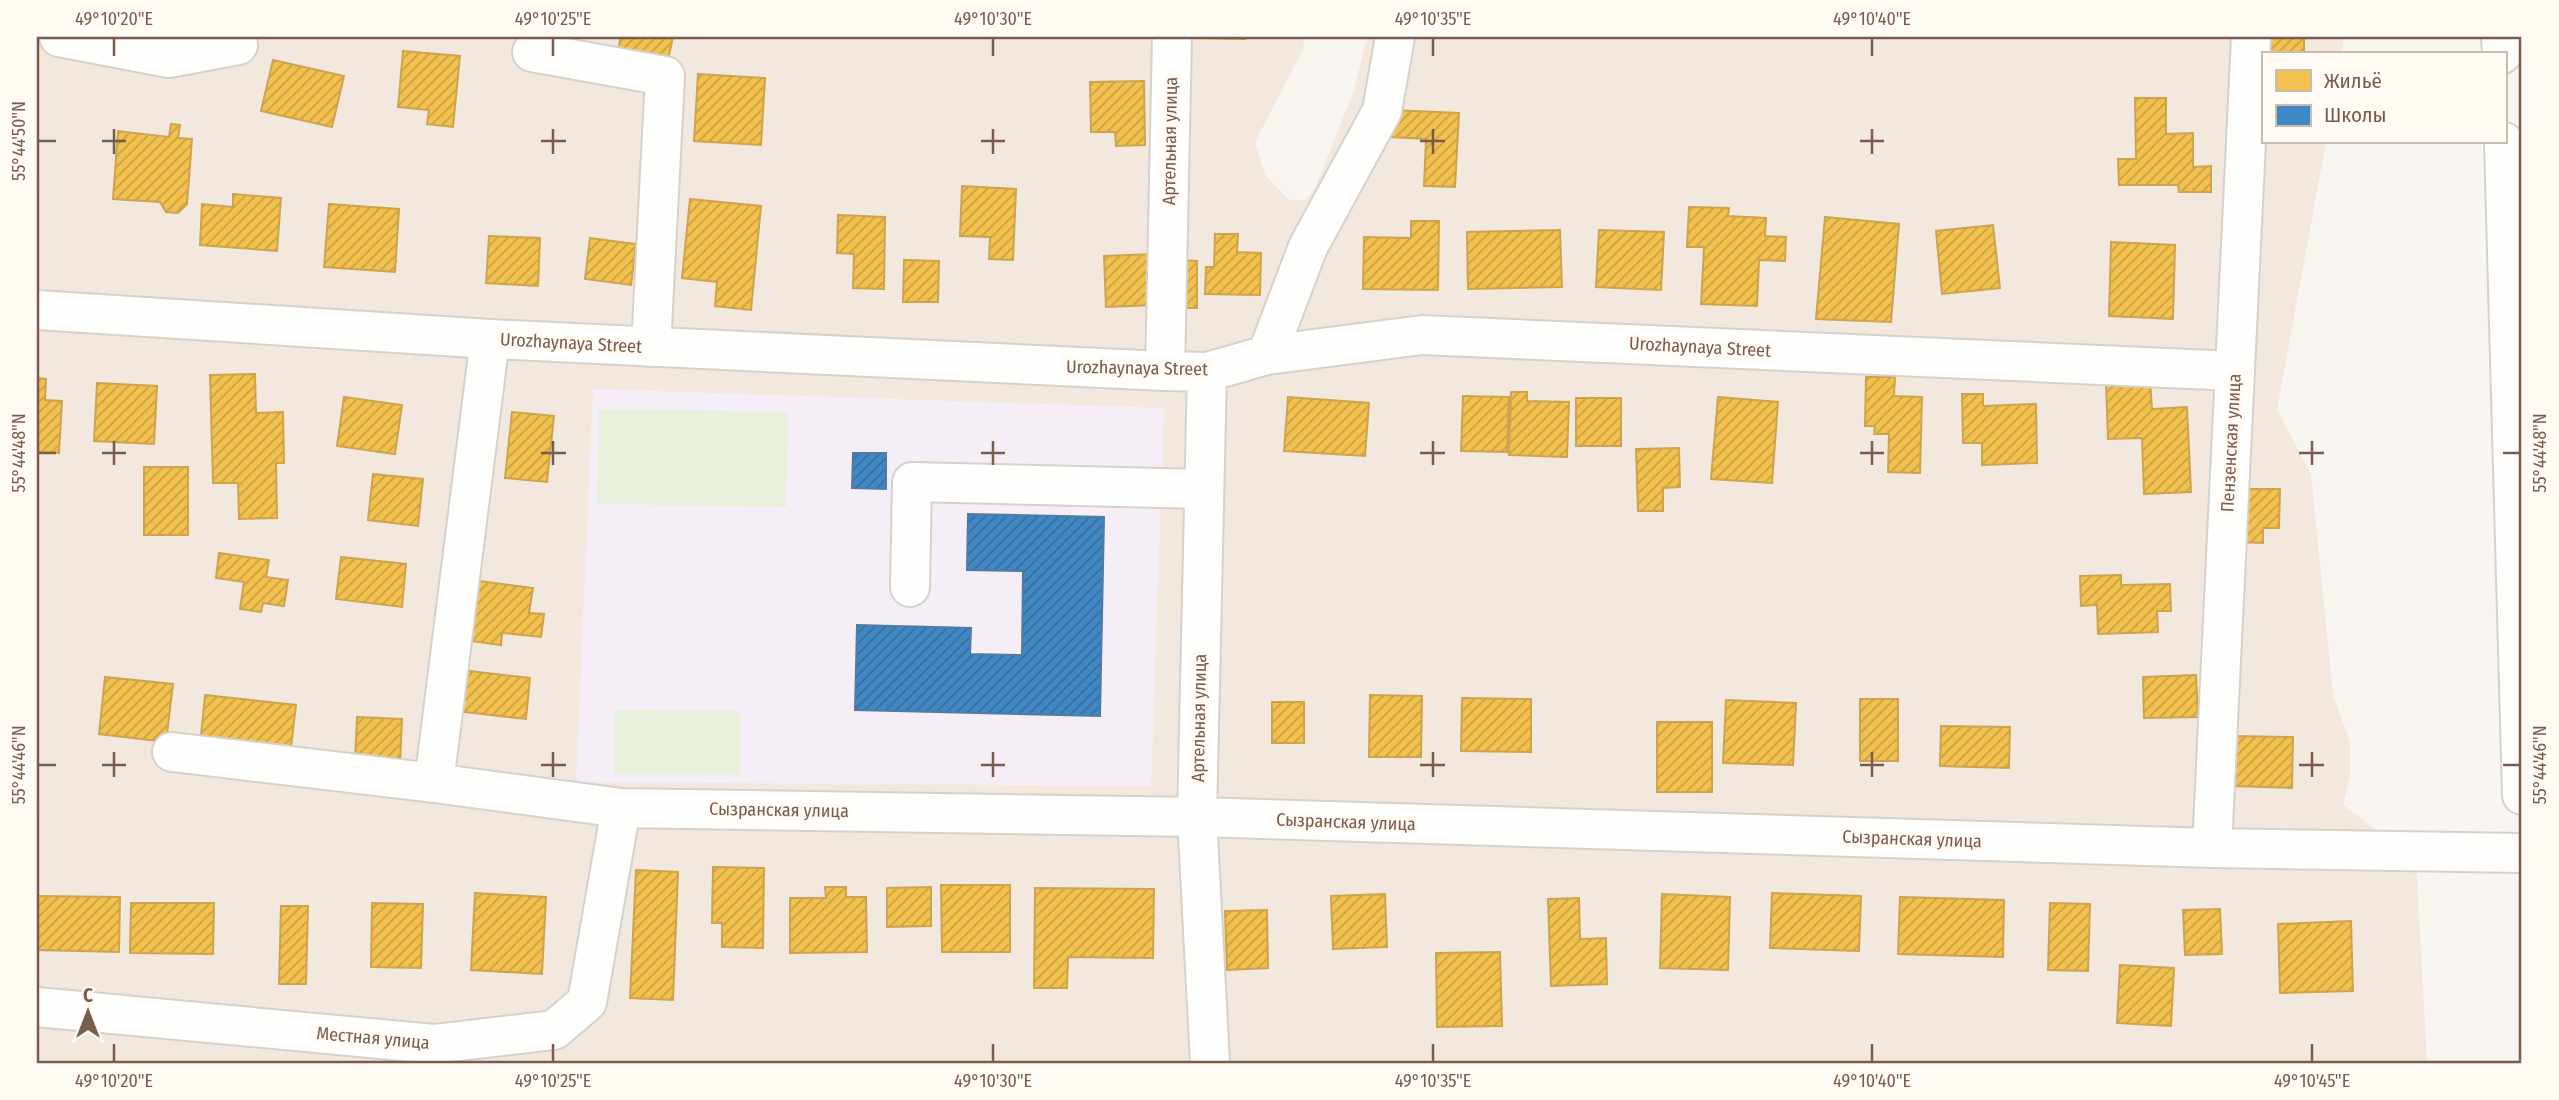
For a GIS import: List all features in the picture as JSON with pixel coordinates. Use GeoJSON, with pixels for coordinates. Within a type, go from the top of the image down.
{"type":"FeatureCollection","features":[{"type":"Feature","properties":{"kind":"street"},"geometry":{"type":"LineString","coordinates":[[59,37],[169,58],[238,45]]}},
{"type":"Feature","properties":{"kind":"street","name":"Артельная улица"},"geometry":{"type":"LineString","coordinates":[[1165,372],[1172,37]]}},
{"type":"Feature","properties":{"kind":"street"},"geometry":{"type":"LineString","coordinates":[[1267,355],[1308,247],[1382,111],[1395,37]]}},
{"type":"Feature","properties":{"kind":"street","name":"Пензенская улица"},"geometry":{"type":"LineString","coordinates":[[2212,848],[2251,37]]}},
{"type":"Feature","properties":{"kind":"street"},"geometry":{"type":"LineString","coordinates":[[532,52],[666,76],[651,347]]}},
{"type":"Feature","properties":{"kind":"street"},"geometry":{"type":"LineString","coordinates":[[2504,144],[2522,795]]}},
{"type":"Feature","properties":{"kind":"street","name":"Urozhaynaya Street"},"geometry":{"type":"LineString","coordinates":[[37,310],[489,340],[1165,372],[1207,372],[1267,355],[1422,335],[2235,372]]}},
{"type":"Feature","properties":{"kind":"street"},"geometry":{"type":"LineString","coordinates":[[435,783],[489,340]]}},
{"type":"Feature","properties":{"kind":"street","name":"Артельная улица"},"geometry":{"type":"LineString","coordinates":[[1207,372],[1197,817],[1210,1063]]}},
{"type":"Feature","properties":{"kind":"street"},"geometry":{"type":"LineString","coordinates":[[910,587],[912,482],[1205,489]]}},
{"type":"Feature","properties":{"kind":"street","name":"Сызранская улица"},"geometry":{"type":"LineString","coordinates":[[172,752],[621,808],[1197,817],[2212,848],[2522,853]]}},
{"type":"Feature","properties":{"kind":"street","name":"Местная улица"},"geometry":{"type":"LineString","coordinates":[[37,1007],[434,1044],[554,1030],[587,1002],[621,808]]}},
{"type":"Feature","properties":{"kind":"shaded area"},"geometry":{"type":"Polygon","coordinates":[[[37,37],[1303,37],[1304,48],[1255,142],[1265,175],[1289,200],[1306,200],[1316,186],[1354,90],[1367,37],[2344,37],[2342,52],[2262,52],[2262,144],[2326,144],[2277,410],[2311,474],[2333,695],[2350,742],[2350,777],[2343,805],[2416,860],[2427,1063],[37,1063],[37,37]]]}},
{"type":"Feature","properties":{"kind":"shaded area"},"geometry":{"type":"Polygon","coordinates":[[[593,389],[1164,408],[1151,786],[576,782],[593,389]]]}},
{"type":"Feature","properties":{"kind":"green space"},"geometry":{"type":"Polygon","coordinates":[[[599,409],[788,412],[786,507],[597,504],[599,409]]]}},
{"type":"Feature","properties":{"kind":"green space"},"geometry":{"type":"Polygon","coordinates":[[[615,710],[740,711],[740,775],[615,775],[615,710]]]}},
{"type":"Feature","properties":{"kind":"building: Жильё"},"geometry":{"type":"Polygon","coordinates":[[[621,37],[673,37],[668,60],[618,50],[621,37]]]}},
{"type":"Feature","properties":{"kind":"building: Жильё"},"geometry":{"type":"Polygon","coordinates":[[[1245,37],[1245,39],[1201,38],[1245,37]]]}},
{"type":"Feature","properties":{"kind":"building: Жильё"},"geometry":{"type":"Polygon","coordinates":[[[2253,37],[2304,37],[2304,52],[2262,52],[2253,37]]]}},
{"type":"Feature","properties":{"kind":"building: Жильё"},"geometry":{"type":"Polygon","coordinates":[[[403,51],[460,56],[453,127],[427,124],[429,110],[398,107],[403,51]]]}},
{"type":"Feature","properties":{"kind":"building: Жильё"},"geometry":{"type":"Polygon","coordinates":[[[273,60],[344,76],[332,127],[261,111],[273,60]]]}},
{"type":"Feature","properties":{"kind":"building: Жильё"},"geometry":{"type":"Polygon","coordinates":[[[698,74],[765,78],[761,145],[694,141],[698,74]]]}},
{"type":"Feature","properties":{"kind":"building: Жильё"},"geometry":{"type":"Polygon","coordinates":[[[1144,81],[1145,145],[1116,146],[1115,132],[1091,132],[1090,82],[1144,81]]]}},
{"type":"Feature","properties":{"kind":"building: Жильё"},"geometry":{"type":"Polygon","coordinates":[[[2135,98],[2166,98],[2166,134],[2193,133],[2193,167],[2211,166],[2211,192],[2179,192],[2178,185],[2119,185],[2118,159],[2136,159],[2135,98]]]}},
{"type":"Feature","properties":{"kind":"building: Жильё"},"geometry":{"type":"Polygon","coordinates":[[[1391,110],[1459,113],[1455,187],[1424,186],[1426,139],[1390,137],[1391,110]]]}},
{"type":"Feature","properties":{"kind":"building: Жильё"},"geometry":{"type":"Polygon","coordinates":[[[171,124],[180,125],[178,138],[192,139],[187,204],[178,213],[166,212],[160,202],[113,199],[118,131],[169,137],[171,124]]]}},
{"type":"Feature","properties":{"kind":"building: Жильё"},"geometry":{"type":"Polygon","coordinates":[[[962,186],[1016,189],[1013,260],[989,259],[990,237],[960,236],[962,186]]]}},
{"type":"Feature","properties":{"kind":"building: Жильё"},"geometry":{"type":"Polygon","coordinates":[[[233,194],[281,198],[277,251],[200,245],[202,204],[233,207],[233,194]]]}},
{"type":"Feature","properties":{"kind":"building: Жильё"},"geometry":{"type":"Polygon","coordinates":[[[690,199],[761,206],[751,310],[715,306],[717,282],[682,278],[690,199]]]}},
{"type":"Feature","properties":{"kind":"building: Жильё"},"geometry":{"type":"Polygon","coordinates":[[[329,204],[399,209],[395,272],[324,267],[329,204]]]}},
{"type":"Feature","properties":{"kind":"building: Жильё"},"geometry":{"type":"Polygon","coordinates":[[[1689,207],[1729,208],[1728,216],[1766,218],[1765,236],[1786,237],[1785,261],[1759,260],[1757,306],[1701,304],[1704,247],[1687,247],[1689,207]]]}},
{"type":"Feature","properties":{"kind":"building: Жильё"},"geometry":{"type":"Polygon","coordinates":[[[838,215],[885,217],[884,289],[853,288],[854,254],[837,253],[838,215]]]}},
{"type":"Feature","properties":{"kind":"building: Жильё"},"geometry":{"type":"Polygon","coordinates":[[[1825,217],[1899,224],[1891,322],[1816,319],[1825,217]]]}},
{"type":"Feature","properties":{"kind":"building: Жильё"},"geometry":{"type":"Polygon","coordinates":[[[1411,221],[1439,221],[1438,290],[1363,289],[1364,237],[1411,238],[1411,221]]]}},
{"type":"Feature","properties":{"kind":"building: Жильё"},"geometry":{"type":"Polygon","coordinates":[[[1993,225],[2000,288],[1942,294],[1936,231],[1993,225]]]}},
{"type":"Feature","properties":{"kind":"building: Жильё"},"geometry":{"type":"Polygon","coordinates":[[[1560,230],[1562,287],[1468,289],[1467,232],[1560,230]]]}},
{"type":"Feature","properties":{"kind":"building: Жильё"},"geometry":{"type":"Polygon","coordinates":[[[1599,230],[1664,232],[1661,290],[1596,287],[1599,230]]]}},
{"type":"Feature","properties":{"kind":"building: Жильё"},"geometry":{"type":"Polygon","coordinates":[[[1215,234],[1238,234],[1237,252],[1261,253],[1260,295],[1205,294],[1206,267],[1214,267],[1215,234]]]}},
{"type":"Feature","properties":{"kind":"building: Жильё"},"geometry":{"type":"Polygon","coordinates":[[[489,236],[540,238],[538,286],[486,283],[489,236]]]}},
{"type":"Feature","properties":{"kind":"building: Жильё"},"geometry":{"type":"Polygon","coordinates":[[[590,238],[636,244],[631,285],[585,279],[590,238]]]}},
{"type":"Feature","properties":{"kind":"building: Жильё"},"geometry":{"type":"Polygon","coordinates":[[[2111,242],[2175,245],[2173,319],[2109,316],[2111,242]]]}},
{"type":"Feature","properties":{"kind":"building: Жильё"},"geometry":{"type":"Polygon","coordinates":[[[1153,254],[1155,305],[1106,307],[1104,256],[1153,254]]]}},
{"type":"Feature","properties":{"kind":"building: Жильё"},"geometry":{"type":"Polygon","coordinates":[[[904,260],[939,261],[938,302],[903,302],[904,260]]]}},
{"type":"Feature","properties":{"kind":"building: Жильё"},"geometry":{"type":"Polygon","coordinates":[[[1179,260],[1197,261],[1197,308],[1178,308],[1179,260]]]}},
{"type":"Feature","properties":{"kind":"building: Жильё"},"geometry":{"type":"Polygon","coordinates":[[[255,374],[256,413],[283,412],[284,463],[276,463],[277,518],[239,519],[238,483],[213,483],[210,375],[255,374]]]}},
{"type":"Feature","properties":{"kind":"building: Жильё"},"geometry":{"type":"Polygon","coordinates":[[[1866,377],[1895,377],[1894,396],[1922,397],[1920,473],[1888,472],[1889,434],[1874,434],[1875,426],[1865,426],[1866,377]]]}},
{"type":"Feature","properties":{"kind":"building: Жильё"},"geometry":{"type":"Polygon","coordinates":[[[37,378],[46,379],[45,400],[62,401],[59,453],[37,452],[37,378]]]}},
{"type":"Feature","properties":{"kind":"building: Жильё"},"geometry":{"type":"Polygon","coordinates":[[[2150,380],[2152,409],[2187,407],[2191,492],[2144,494],[2142,438],[2108,439],[2106,382],[2150,380]]]}},
{"type":"Feature","properties":{"kind":"building: Жильё"},"geometry":{"type":"Polygon","coordinates":[[[97,383],[157,386],[154,444],[94,441],[97,383]]]}},
{"type":"Feature","properties":{"kind":"building: Жильё"},"geometry":{"type":"Polygon","coordinates":[[[1511,392],[1527,392],[1527,401],[1569,402],[1567,457],[1509,455],[1511,392]]]}},
{"type":"Feature","properties":{"kind":"building: Жильё"},"geometry":{"type":"Polygon","coordinates":[[[1962,394],[1983,394],[1983,406],[2036,404],[2037,463],[1982,465],[1982,443],[1963,443],[1962,394]]]}},
{"type":"Feature","properties":{"kind":"building: Жильё"},"geometry":{"type":"Polygon","coordinates":[[[1463,396],[1509,397],[1507,452],[1461,451],[1463,396]]]}},
{"type":"Feature","properties":{"kind":"building: Жильё"},"geometry":{"type":"Polygon","coordinates":[[[344,397],[402,405],[395,454],[337,446],[344,397]]]}},
{"type":"Feature","properties":{"kind":"building: Жильё"},"geometry":{"type":"Polygon","coordinates":[[[1288,397],[1369,403],[1365,456],[1284,451],[1288,397]]]}},
{"type":"Feature","properties":{"kind":"building: Жильё"},"geometry":{"type":"Polygon","coordinates":[[[1718,397],[1778,402],[1772,483],[1711,479],[1718,397]]]}},
{"type":"Feature","properties":{"kind":"building: Жильё"},"geometry":{"type":"Polygon","coordinates":[[[1576,398],[1621,398],[1621,446],[1576,446],[1576,398]]]}},
{"type":"Feature","properties":{"kind":"building: Жильё"},"geometry":{"type":"Polygon","coordinates":[[[512,412],[554,416],[547,482],[505,478],[512,412]]]}},
{"type":"Feature","properties":{"kind":"building: Жильё"},"geometry":{"type":"Polygon","coordinates":[[[1679,448],[1680,487],[1663,488],[1663,511],[1638,511],[1636,449],[1679,448]]]}},
{"type":"Feature","properties":{"kind":"building: Жильё"},"geometry":{"type":"Polygon","coordinates":[[[144,467],[188,467],[188,535],[144,535],[144,467]]]}},
{"type":"Feature","properties":{"kind":"building: Жильё"},"geometry":{"type":"Polygon","coordinates":[[[373,474],[423,479],[418,526],[368,520],[373,474]]]}},
{"type":"Feature","properties":{"kind":"building: Жильё"},"geometry":{"type":"Polygon","coordinates":[[[2240,489],[2280,489],[2279,528],[2263,528],[2263,543],[2240,542],[2240,489]]]}},
{"type":"Feature","properties":{"kind":"building: Жильё"},"geometry":{"type":"Polygon","coordinates":[[[219,553],[269,560],[266,577],[288,580],[284,606],[263,603],[261,612],[240,609],[244,582],[216,578],[219,553]]]}},
{"type":"Feature","properties":{"kind":"building: Жильё"},"geometry":{"type":"Polygon","coordinates":[[[341,557],[406,564],[402,607],[336,599],[341,557]]]}},
{"type":"Feature","properties":{"kind":"building: Жильё"},"geometry":{"type":"Polygon","coordinates":[[[2121,575],[2121,585],[2170,584],[2171,611],[2157,611],[2158,632],[2098,634],[2097,605],[2081,606],[2080,576],[2121,575]]]}},
{"type":"Feature","properties":{"kind":"building: Жильё"},"geometry":{"type":"Polygon","coordinates":[[[471,580],[533,588],[529,613],[544,614],[541,637],[502,633],[501,645],[463,640],[471,580]]]}},
{"type":"Feature","properties":{"kind":"building: Жильё"},"geometry":{"type":"Polygon","coordinates":[[[461,670],[530,678],[526,719],[457,711],[461,670]]]}},
{"type":"Feature","properties":{"kind":"building: Жильё"},"geometry":{"type":"Polygon","coordinates":[[[2196,675],[2198,717],[2144,718],[2143,677],[2196,675]]]}},
{"type":"Feature","properties":{"kind":"building: Жильё"},"geometry":{"type":"Polygon","coordinates":[[[105,677],[173,684],[166,742],[99,734],[105,677]]]}},
{"type":"Feature","properties":{"kind":"building: Жильё"},"geometry":{"type":"Polygon","coordinates":[[[205,695],[296,705],[290,755],[200,746],[205,695]]]}},
{"type":"Feature","properties":{"kind":"building: Жильё"},"geometry":{"type":"Polygon","coordinates":[[[1370,695],[1422,696],[1421,757],[1369,757],[1370,695]]]}},
{"type":"Feature","properties":{"kind":"building: Жильё"},"geometry":{"type":"Polygon","coordinates":[[[1462,698],[1531,699],[1531,752],[1461,751],[1462,698]]]}},
{"type":"Feature","properties":{"kind":"building: Жильё"},"geometry":{"type":"Polygon","coordinates":[[[1860,699],[1898,699],[1898,761],[1860,761],[1860,699]]]}},
{"type":"Feature","properties":{"kind":"building: Жильё"},"geometry":{"type":"Polygon","coordinates":[[[1726,700],[1796,703],[1793,765],[1723,763],[1726,700]]]}},
{"type":"Feature","properties":{"kind":"building: Жильё"},"geometry":{"type":"Polygon","coordinates":[[[1272,702],[1304,702],[1304,743],[1272,743],[1272,702]]]}},
{"type":"Feature","properties":{"kind":"building: Жильё"},"geometry":{"type":"Polygon","coordinates":[[[357,717],[402,719],[400,764],[355,763],[357,717]]]}},
{"type":"Feature","properties":{"kind":"building: Жильё"},"geometry":{"type":"Polygon","coordinates":[[[1657,722],[1712,722],[1712,792],[1657,792],[1657,722]]]}},
{"type":"Feature","properties":{"kind":"building: Жильё"},"geometry":{"type":"Polygon","coordinates":[[[1941,726],[2010,727],[2009,768],[1940,766],[1941,726]]]}},
{"type":"Feature","properties":{"kind":"building: Жильё"},"geometry":{"type":"Polygon","coordinates":[[[2233,736],[2293,737],[2292,788],[2232,786],[2233,736]]]}},
{"type":"Feature","properties":{"kind":"building: Жильё"},"geometry":{"type":"Polygon","coordinates":[[[713,867],[764,868],[763,948],[722,947],[722,923],[712,923],[713,867]]]}},
{"type":"Feature","properties":{"kind":"building: Жильё"},"geometry":{"type":"Polygon","coordinates":[[[636,870],[678,872],[673,1000],[630,998],[636,870]]]}},
{"type":"Feature","properties":{"kind":"building: Жильё"},"geometry":{"type":"Polygon","coordinates":[[[941,885],[1010,885],[1010,952],[942,952],[941,885]]]}},
{"type":"Feature","properties":{"kind":"building: Жильё"},"geometry":{"type":"Polygon","coordinates":[[[825,887],[846,887],[846,897],[866,897],[867,952],[790,953],[790,898],[826,898],[825,887]]]}},
{"type":"Feature","properties":{"kind":"building: Жильё"},"geometry":{"type":"Polygon","coordinates":[[[931,887],[931,926],[887,927],[887,888],[931,887]]]}},
{"type":"Feature","properties":{"kind":"building: Жильё"},"geometry":{"type":"Polygon","coordinates":[[[1035,888],[1154,889],[1153,958],[1068,957],[1067,988],[1034,988],[1035,888]]]}},
{"type":"Feature","properties":{"kind":"building: Жильё"},"geometry":{"type":"Polygon","coordinates":[[[475,893],[546,897],[542,974],[471,970],[475,893]]]}},
{"type":"Feature","properties":{"kind":"building: Жильё"},"geometry":{"type":"Polygon","coordinates":[[[1772,893],[1861,896],[1859,951],[1770,948],[1772,893]]]}},
{"type":"Feature","properties":{"kind":"building: Жильё"},"geometry":{"type":"Polygon","coordinates":[[[1385,894],[1387,947],[1333,949],[1331,896],[1385,894]]]}},
{"type":"Feature","properties":{"kind":"building: Жильё"},"geometry":{"type":"Polygon","coordinates":[[[1662,894],[1730,897],[1728,970],[1660,968],[1662,894]]]}},
{"type":"Feature","properties":{"kind":"building: Жильё"},"geometry":{"type":"Polygon","coordinates":[[[37,896],[120,897],[119,952],[37,950],[37,896]]]}},
{"type":"Feature","properties":{"kind":"building: Жильё"},"geometry":{"type":"Polygon","coordinates":[[[1900,897],[2004,900],[2003,957],[1898,954],[1900,897]]]}},
{"type":"Feature","properties":{"kind":"building: Жильё"},"geometry":{"type":"Polygon","coordinates":[[[1579,898],[1580,939],[1606,938],[1607,984],[1551,986],[1548,899],[1579,898]]]}},
{"type":"Feature","properties":{"kind":"building: Жильё"},"geometry":{"type":"Polygon","coordinates":[[[131,903],[214,903],[213,954],[130,953],[131,903]]]}},
{"type":"Feature","properties":{"kind":"building: Жильё"},"geometry":{"type":"Polygon","coordinates":[[[372,903],[423,904],[421,968],[371,967],[372,903]]]}},
{"type":"Feature","properties":{"kind":"building: Жильё"},"geometry":{"type":"Polygon","coordinates":[[[2050,903],[2090,904],[2088,971],[2048,970],[2050,903]]]}},
{"type":"Feature","properties":{"kind":"building: Жильё"},"geometry":{"type":"Polygon","coordinates":[[[281,906],[308,906],[306,984],[279,984],[281,906]]]}},
{"type":"Feature","properties":{"kind":"building: Жильё"},"geometry":{"type":"Polygon","coordinates":[[[2220,909],[2222,954],[2185,955],[2183,910],[2220,909]]]}},
{"type":"Feature","properties":{"kind":"building: Жильё"},"geometry":{"type":"Polygon","coordinates":[[[1267,910],[1268,968],[1227,970],[1225,911],[1267,910]]]}},
{"type":"Feature","properties":{"kind":"building: Жильё"},"geometry":{"type":"Polygon","coordinates":[[[2351,921],[2353,991],[2280,993],[2278,924],[2351,921]]]}},
{"type":"Feature","properties":{"kind":"building: Жильё"},"geometry":{"type":"Polygon","coordinates":[[[1500,952],[1502,1026],[1437,1027],[1436,953],[1500,952]]]}},
{"type":"Feature","properties":{"kind":"building: Жильё"},"geometry":{"type":"Polygon","coordinates":[[[2120,965],[2174,968],[2171,1026],[2117,1023],[2120,965]]]}},
{"type":"Feature","properties":{"kind":"building: Школы"},"geometry":{"type":"Polygon","coordinates":[[[853,453],[886,453],[886,489],[852,488],[853,453]]]}},
{"type":"Feature","properties":{"kind":"building: Школы"},"geometry":{"type":"Polygon","coordinates":[[[968,514],[1104,517],[1100,716],[855,710],[857,625],[971,628],[970,654],[1022,655],[1023,571],[967,570],[968,514]]]}}]}
